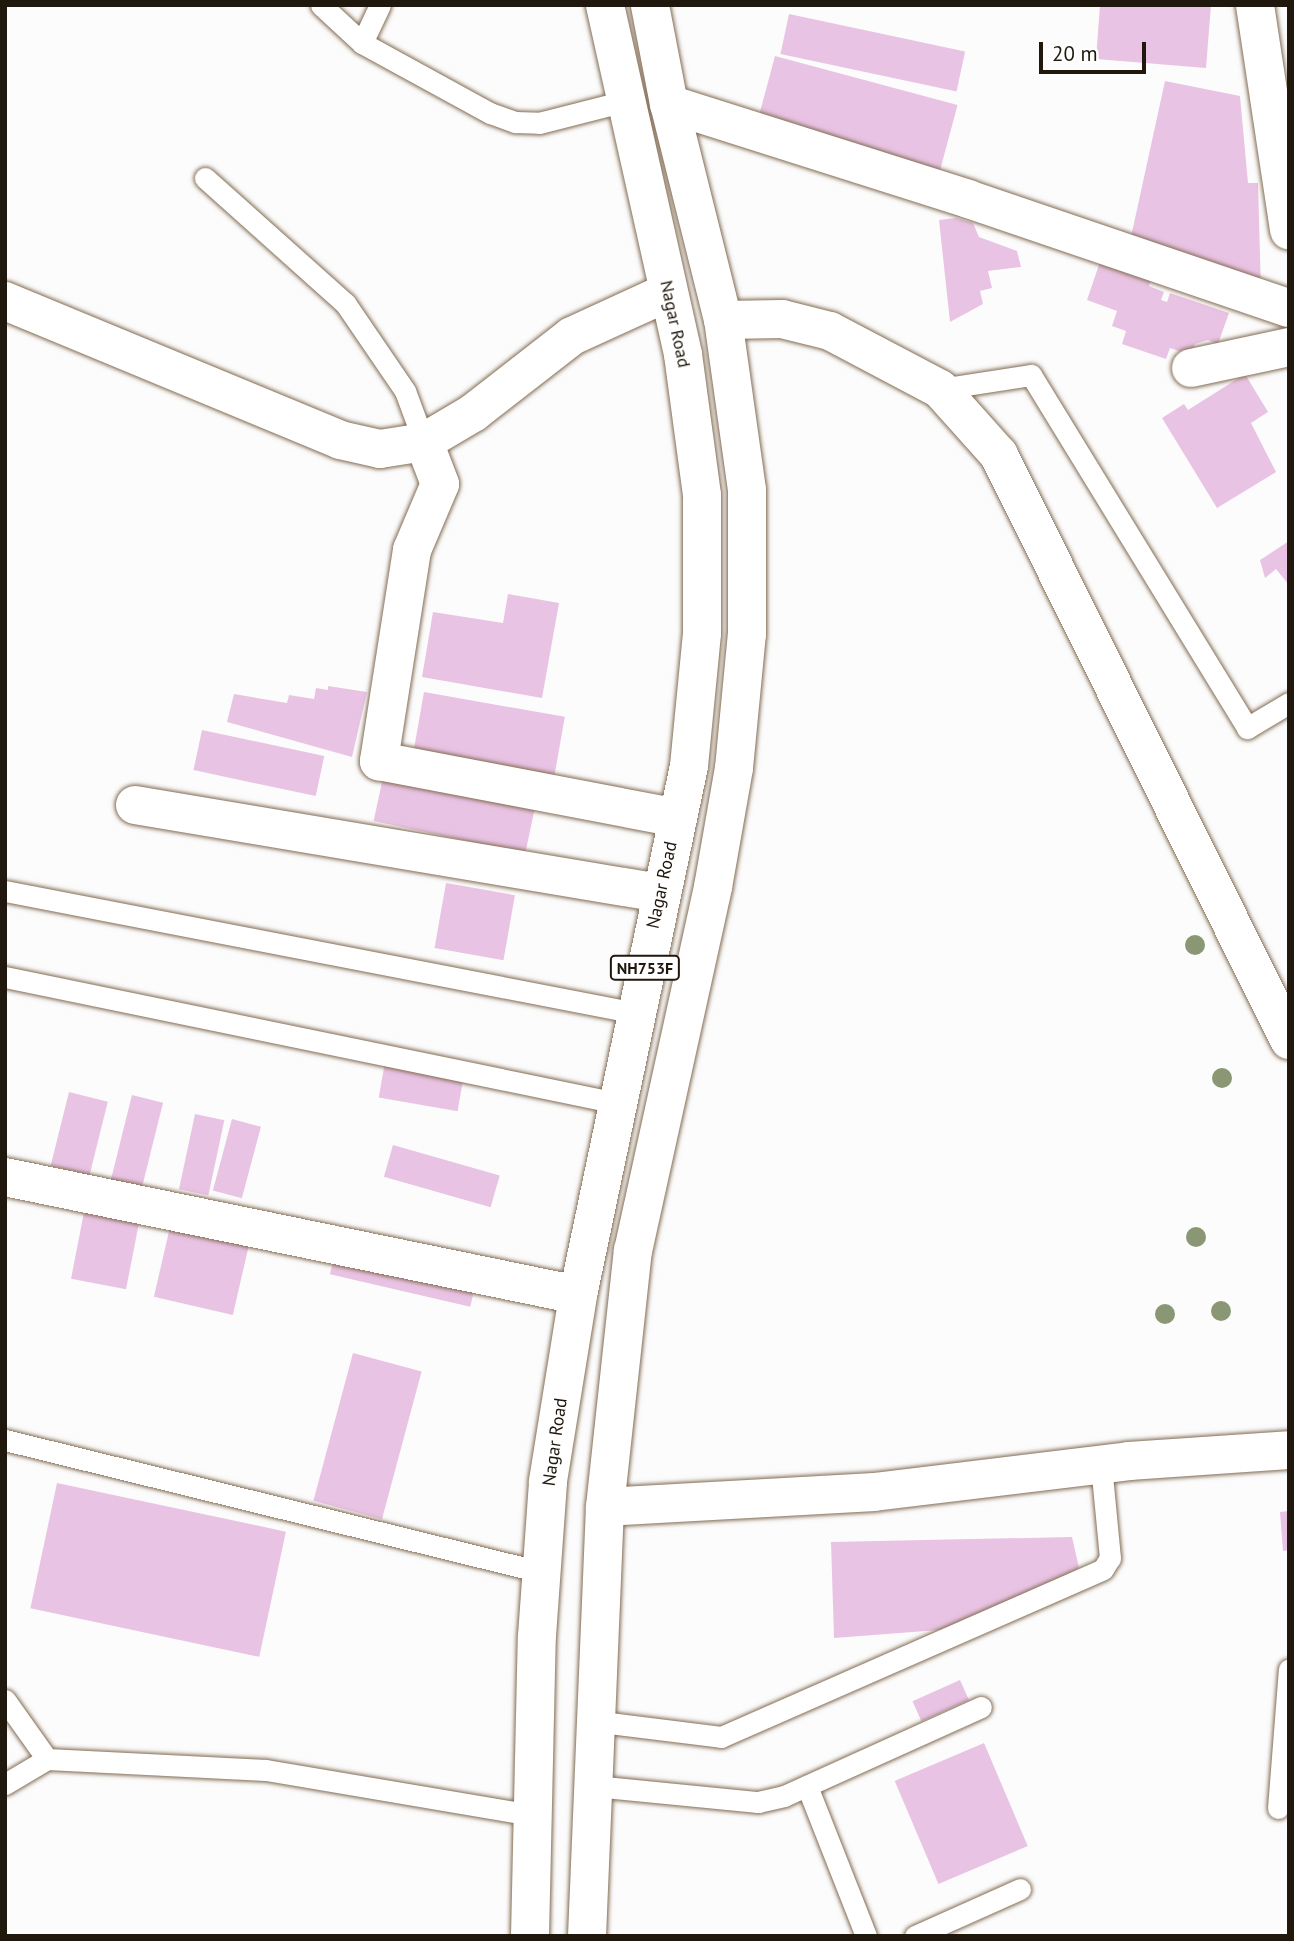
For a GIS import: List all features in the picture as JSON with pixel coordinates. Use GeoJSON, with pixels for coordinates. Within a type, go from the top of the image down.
{"type":"FeatureCollection","features":[{"type":"Feature","properties":{"kind":"main road","name":"Nagar Road"},"geometry":{"type":"LineString","coordinates":[[530,1936],[531,1815],[541,1572],[548,1481],[578,1295],[660,893],[689,766],[702,633],[702,495],[683,354],[605,5]]}},
{"type":"Feature","properties":{"kind":"main road","name":"NH753F"},"geometry":{"type":"LineString","coordinates":[[587,1936],[594,1786],[593,1721],[605,1507],[634,1251],[713,887],[736,755],[747,634],[747,490],[723,320],[669,104],[650,5]]}},
{"type":"Feature","properties":{"kind":"main road"},"geometry":{"type":"LineString","coordinates":[[1255,5],[1289,230]]}},
{"type":"Feature","properties":{"kind":"main road"},"geometry":{"type":"LineString","coordinates":[[669,104],[968,199],[1289,308]]}},
{"type":"Feature","properties":{"kind":"main road"},"geometry":{"type":"LineString","coordinates":[[5,301],[340,440],[380,449],[424,442],[473,413],[572,336],[668,292]]}},
{"type":"Feature","properties":{"kind":"main road"},"geometry":{"type":"LineString","coordinates":[[723,320],[782,319],[830,331],[940,389],[999,455],[1289,1040]]}},
{"type":"Feature","properties":{"kind":"main road"},"geometry":{"type":"LineString","coordinates":[[1191,368],[1289,347]]}},
{"type":"Feature","properties":{"kind":"main road"},"geometry":{"type":"LineString","coordinates":[[424,442],[440,484],[412,550],[379,761],[677,818]]}},
{"type":"Feature","properties":{"kind":"main road"},"geometry":{"type":"LineString","coordinates":[[135,805],[660,893]]}},
{"type":"Feature","properties":{"kind":"main road"},"geometry":{"type":"LineString","coordinates":[[5,1177],[578,1295]]}},
{"type":"Feature","properties":{"kind":"main road"},"geometry":{"type":"LineString","coordinates":[[605,1507],[874,1492],[1101,1464],[1289,1450]]}},
{"type":"Feature","properties":{"kind":"lane"},"geometry":{"type":"LineString","coordinates":[[321,5],[362,43],[490,113],[515,122],[539,123],[625,102]]}},
{"type":"Feature","properties":{"kind":"lane"},"geometry":{"type":"LineString","coordinates":[[362,43],[380,5]]}},
{"type":"Feature","properties":{"kind":"lane"},"geometry":{"type":"LineString","coordinates":[[205,178],[345,303],[380,347],[405,391],[424,442]]}},
{"type":"Feature","properties":{"kind":"lane"},"geometry":{"type":"LineString","coordinates":[[940,389],[1031,376],[1247,728],[1289,703]]}},
{"type":"Feature","properties":{"kind":"lane"},"geometry":{"type":"LineString","coordinates":[[5,891],[636,1013]]}},
{"type":"Feature","properties":{"kind":"lane"},"geometry":{"type":"LineString","coordinates":[[5,977],[617,1103]]}},
{"type":"Feature","properties":{"kind":"lane"},"geometry":{"type":"LineString","coordinates":[[5,1440],[541,1572]]}},
{"type":"Feature","properties":{"kind":"lane"},"geometry":{"type":"LineString","coordinates":[[593,1721],[721,1737],[1103,1569],[1110,1558],[1101,1464]]}},
{"type":"Feature","properties":{"kind":"lane"},"geometry":{"type":"LineString","coordinates":[[1278,1808],[1289,1669]]}},
{"type":"Feature","properties":{"kind":"lane"},"geometry":{"type":"LineString","coordinates":[[5,1700],[47,1759]]}},
{"type":"Feature","properties":{"kind":"lane"},"geometry":{"type":"LineString","coordinates":[[594,1786],[734,1802],[758,1802],[807,1786],[981,1707]]}},
{"type":"Feature","properties":{"kind":"lane"},"geometry":{"type":"LineString","coordinates":[[5,1784],[47,1759],[266,1770],[531,1815]]}},
{"type":"Feature","properties":{"kind":"lane"},"geometry":{"type":"LineString","coordinates":[[807,1786],[866,1936]]}},
{"type":"Feature","properties":{"kind":"lane"},"geometry":{"type":"LineString","coordinates":[[915,1936],[1020,1889]]}},
{"type":"Feature","properties":{"kind":"building"},"geometry":{"type":"Polygon","coordinates":[[[1100,5],[1211,5],[1206,68],[1096,59],[1100,5]]]}},
{"type":"Feature","properties":{"kind":"building"},"geometry":{"type":"Polygon","coordinates":[[[789,14],[965,51],[957,92],[780,54],[789,14]]]}},
{"type":"Feature","properties":{"kind":"building"},"geometry":{"type":"Polygon","coordinates":[[[775,56],[958,105],[939,173],[757,125],[775,56]]]}},
{"type":"Feature","properties":{"kind":"building"},"geometry":{"type":"Polygon","coordinates":[[[1165,81],[1240,96],[1248,183],[1258,183],[1261,291],[1129,246],[1165,81]]]}},
{"type":"Feature","properties":{"kind":"building"},"geometry":{"type":"Polygon","coordinates":[[[956,218],[973,223],[979,237],[1017,251],[1021,267],[988,271],[992,288],[980,291],[983,304],[950,322],[939,220],[956,218]]]}},
{"type":"Feature","properties":{"kind":"building"},"geometry":{"type":"Polygon","coordinates":[[[1101,259],[1152,277],[1149,286],[1164,292],[1161,300],[1167,302],[1170,293],[1229,313],[1218,344],[1208,340],[1195,344],[1191,355],[1170,348],[1166,359],[1122,344],[1126,331],[1112,326],[1117,311],[1087,300],[1101,259]]]}},
{"type":"Feature","properties":{"kind":"building"},"geometry":{"type":"Polygon","coordinates":[[[1245,374],[1268,412],[1251,423],[1276,472],[1217,508],[1162,418],[1184,404],[1188,410],[1245,374]]]}},
{"type":"Feature","properties":{"kind":"building"},"geometry":{"type":"Polygon","coordinates":[[[1289,541],[1289,585],[1276,569],[1265,578],[1260,560],[1289,541]]]}},
{"type":"Feature","properties":{"kind":"building"},"geometry":{"type":"Polygon","coordinates":[[[508,594],[559,603],[542,698],[422,677],[433,612],[503,623],[508,594]]]}},
{"type":"Feature","properties":{"kind":"building"},"geometry":{"type":"Polygon","coordinates":[[[328,686],[367,692],[352,757],[227,722],[234,694],[287,703],[289,695],[314,699],[316,688],[328,690],[328,686]]]}},
{"type":"Feature","properties":{"kind":"building"},"geometry":{"type":"Polygon","coordinates":[[[424,692],[565,717],[555,775],[414,750],[424,692]]]}},
{"type":"Feature","properties":{"kind":"building"},"geometry":{"type":"Polygon","coordinates":[[[202,730],[324,756],[316,796],[193,770],[202,730]]]}},
{"type":"Feature","properties":{"kind":"building"},"geometry":{"type":"Polygon","coordinates":[[[383,777],[535,809],[525,853],[374,821],[383,777]]]}},
{"type":"Feature","properties":{"kind":"building"},"geometry":{"type":"Polygon","coordinates":[[[446,883],[515,895],[503,960],[435,948],[446,883]]]}},
{"type":"Feature","properties":{"kind":"building"},"geometry":{"type":"Polygon","coordinates":[[[385,1062],[464,1076],[458,1111],[379,1097],[385,1062]]]}},
{"type":"Feature","properties":{"kind":"building"},"geometry":{"type":"Polygon","coordinates":[[[69,1092],[108,1102],[89,1175],[51,1166],[69,1092]]]}},
{"type":"Feature","properties":{"kind":"building"},"geometry":{"type":"Polygon","coordinates":[[[132,1095],[163,1103],[142,1187],[111,1179],[132,1095]]]}},
{"type":"Feature","properties":{"kind":"building"},"geometry":{"type":"Polygon","coordinates":[[[195,1114],[224,1120],[208,1196],[179,1189],[195,1114]]]}},
{"type":"Feature","properties":{"kind":"building"},"geometry":{"type":"Polygon","coordinates":[[[232,1119],[261,1127],[242,1198],[213,1190],[232,1119]]]}},
{"type":"Feature","properties":{"kind":"building"},"geometry":{"type":"Polygon","coordinates":[[[393,1145],[500,1176],[491,1207],[384,1177],[393,1145]]]}},
{"type":"Feature","properties":{"kind":"building"},"geometry":{"type":"Polygon","coordinates":[[[85,1207],[140,1218],[126,1289],[71,1279],[85,1207]]]}},
{"type":"Feature","properties":{"kind":"building"},"geometry":{"type":"Polygon","coordinates":[[[173,1214],[252,1232],[233,1315],[154,1297],[173,1214]]]}},
{"type":"Feature","properties":{"kind":"building"},"geometry":{"type":"Polygon","coordinates":[[[336,1248],[476,1280],[470,1307],[330,1274],[336,1248]]]}},
{"type":"Feature","properties":{"kind":"building"},"geometry":{"type":"Polygon","coordinates":[[[353,1353],[422,1371],[382,1519],[313,1501],[353,1353]]]}},
{"type":"Feature","properties":{"kind":"building"},"geometry":{"type":"Polygon","coordinates":[[[57,1483],[286,1532],[259,1657],[30,1608],[57,1483]]]}},
{"type":"Feature","properties":{"kind":"building"},"geometry":{"type":"Polygon","coordinates":[[[1289,1511],[1289,1550],[1283,1551],[1280,1512],[1289,1511]]]}},
{"type":"Feature","properties":{"kind":"building"},"geometry":{"type":"Polygon","coordinates":[[[1072,1537],[1079,1568],[965,1628],[834,1638],[831,1542],[1072,1537]]]}},
{"type":"Feature","properties":{"kind":"building"},"geometry":{"type":"Polygon","coordinates":[[[960,1680],[969,1700],[921,1721],[912,1701],[960,1680]]]}},
{"type":"Feature","properties":{"kind":"building"},"geometry":{"type":"Polygon","coordinates":[[[984,1743],[1028,1846],[938,1884],[895,1781],[984,1743]]]}}]}
